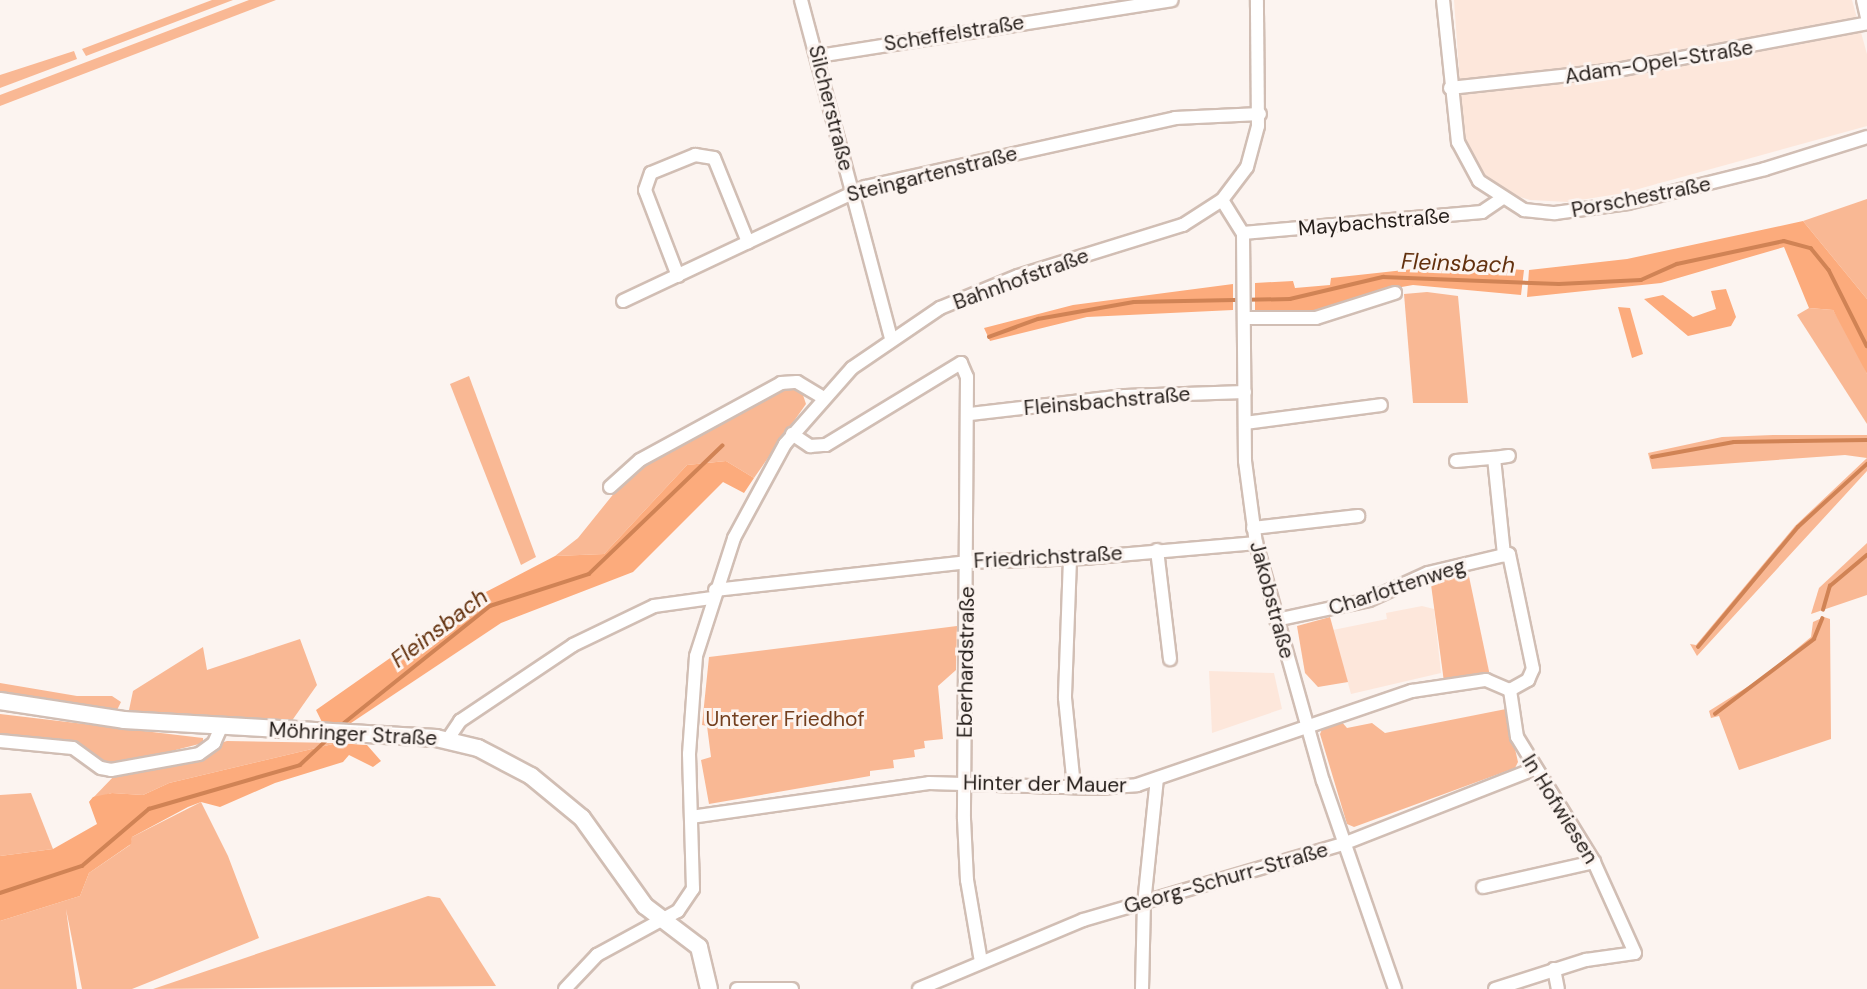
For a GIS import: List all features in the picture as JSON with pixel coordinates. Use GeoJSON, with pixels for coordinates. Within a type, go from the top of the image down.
{"type":"FeatureCollection","features":[{"type":"Feature","properties":{"kind":"main road","name":"Möhringer Straße"},"geometry":{"type":"LineString","coordinates":[[0,701],[124,720],[449,739],[519,768],[562,799],[588,824],[645,906],[662,922],[692,940],[706,967],[709,989]]}},
{"type":"Feature","properties":{"kind":"street","name":"Silcherstraße"},"geometry":{"type":"LineString","coordinates":[[801,0],[819,56],[891,338]]}},
{"type":"Feature","properties":{"kind":"street","name":"Scheffelstraße"},"geometry":{"type":"LineString","coordinates":[[819,56],[1141,2],[1172,0]]}},
{"type":"Feature","properties":{"kind":"street","name":"Bahnhofstraße"},"geometry":{"type":"LineString","coordinates":[[565,989],[597,955],[662,922],[685,904],[693,889],[692,691],[714,594],[751,500],[792,434],[821,397],[891,338],[940,308],[993,285],[1183,225],[1223,200],[1247,167],[1260,114],[1257,0]]}},
{"type":"Feature","properties":{"kind":"street","name":"Porschestraße"},"geometry":{"type":"LineString","coordinates":[[1443,0],[1450,88],[1463,157],[1479,181],[1501,199],[1537,212],[1592,209],[1731,179],[1867,136]]}},
{"type":"Feature","properties":{"kind":"street"},"geometry":{"type":"LineString","coordinates":[[1863,0],[1867,16]]}},
{"type":"Feature","properties":{"kind":"street","name":"Adam-Opel-Straße"},"geometry":{"type":"LineString","coordinates":[[1450,88],[1644,66],[1867,23]]}},
{"type":"Feature","properties":{"kind":"street","name":"Steingartenstraße"},"geometry":{"type":"LineString","coordinates":[[623,301],[853,191],[1175,118],[1260,114]]}},
{"type":"Feature","properties":{"kind":"street"},"geometry":{"type":"LineString","coordinates":[[678,276],[645,190],[651,173],[695,155],[714,158],[748,242]]}},
{"type":"Feature","properties":{"kind":"street","name":"Maybachstraße"},"geometry":{"type":"LineString","coordinates":[[1243,233],[1482,212],[1501,199]]}},
{"type":"Feature","properties":{"kind":"street"},"geometry":{"type":"LineString","coordinates":[[1223,200],[1243,233]]}},
{"type":"Feature","properties":{"kind":"street","name":"Jakobstraße"},"geometry":{"type":"LineString","coordinates":[[1243,233],[1245,423],[1253,528],[1276,620],[1343,844],[1395,989]]}},
{"type":"Feature","properties":{"kind":"street"},"geometry":{"type":"LineString","coordinates":[[1244,315],[1317,318],[1395,293]]}},
{"type":"Feature","properties":{"kind":"street","name":"Eberhardstraße"},"geometry":{"type":"LineString","coordinates":[[792,434],[810,446],[826,445],[961,363],[967,377],[970,414],[964,783],[967,880],[981,962]]}},
{"type":"Feature","properties":{"kind":"street"},"geometry":{"type":"LineString","coordinates":[[610,487],[640,460],[781,383],[797,382],[821,397]]}},
{"type":"Feature","properties":{"kind":"street","name":"Fleinsbachstraße"},"geometry":{"type":"LineString","coordinates":[[970,414],[1125,396],[1245,392]]}},
{"type":"Feature","properties":{"kind":"street"},"geometry":{"type":"LineString","coordinates":[[1245,423],[1381,405]]}},
{"type":"Feature","properties":{"kind":"street"},"geometry":{"type":"LineString","coordinates":[[1456,461],[1509,457]]}},
{"type":"Feature","properties":{"kind":"street"},"geometry":{"type":"LineString","coordinates":[[1494,458],[1504,555],[1509,554],[1533,669],[1528,680],[1510,690]]}},
{"type":"Feature","properties":{"kind":"street"},"geometry":{"type":"LineString","coordinates":[[1253,528],[1358,516]]}},
{"type":"Feature","properties":{"kind":"street","name":"Friedrichstraße"},"geometry":{"type":"LineString","coordinates":[[449,739],[460,721],[583,640],[654,606],[714,594],[968,562],[1070,559],[1256,542]]}},
{"type":"Feature","properties":{"kind":"street"},"geometry":{"type":"LineString","coordinates":[[1157,550],[1170,659]]}},
{"type":"Feature","properties":{"kind":"street","name":"Charlottenweg"},"geometry":{"type":"LineString","coordinates":[[1276,620],[1369,600],[1428,573],[1504,555]]}},
{"type":"Feature","properties":{"kind":"street"},"geometry":{"type":"LineString","coordinates":[[1070,559],[1065,698],[1074,787]]}},
{"type":"Feature","properties":{"kind":"street","name":"Hinter der Mauer"},"geometry":{"type":"LineString","coordinates":[[691,817],[865,789],[964,783],[1117,788],[1157,779],[1307,724],[1412,691],[1486,680],[1510,690]]}},
{"type":"Feature","properties":{"kind":"street","name":"In Hofwiesen"},"geometry":{"type":"LineString","coordinates":[[1510,690],[1517,737],[1534,769],[1594,862],[1635,953],[1554,969]]}},
{"type":"Feature","properties":{"kind":"street"},"geometry":{"type":"LineString","coordinates":[[0,741],[74,748],[101,768],[111,770],[199,754],[214,743],[221,727]]}},
{"type":"Feature","properties":{"kind":"street","name":"Georg-Schurr-Straße"},"geometry":{"type":"LineString","coordinates":[[919,989],[1083,920],[1343,844],[1534,769]]}},
{"type":"Feature","properties":{"kind":"street"},"geometry":{"type":"LineString","coordinates":[[1142,989],[1144,904],[1157,779]]}},
{"type":"Feature","properties":{"kind":"street"},"geometry":{"type":"LineString","coordinates":[[1483,887],[1594,862]]}},
{"type":"Feature","properties":{"kind":"street"},"geometry":{"type":"LineString","coordinates":[[1495,989],[1554,969],[1558,989]]}},
{"type":"Feature","properties":{"kind":"street"},"geometry":{"type":"LineString","coordinates":[[737,989],[792,989]]}},
{"type":"Feature","properties":{"kind":"shaded area"},"geometry":{"type":"Polygon","coordinates":[[[1454,0],[1852,0],[1867,54],[1867,126],[1624,193],[1568,202],[1530,200],[1499,191],[1474,165],[1464,140],[1454,0]]]}},
{"type":"Feature","properties":{"kind":"shaded area"},"geometry":{"type":"Polygon","coordinates":[[[1803,221],[1867,299],[1867,374],[1833,310],[1809,308],[1784,247],[1661,283],[1527,297],[1529,270],[1627,259],[1803,221]]]}},
{"type":"Feature","properties":{"kind":"shaded area"},"geometry":{"type":"Polygon","coordinates":[[[1450,265],[1524,270],[1521,295],[1413,285],[1373,292],[1313,313],[1255,310],[1255,283],[1293,281],[1295,288],[1330,285],[1331,278],[1450,265]]]}},
{"type":"Feature","properties":{"kind":"shaded area"},"geometry":{"type":"Polygon","coordinates":[[[1233,284],[1233,310],[1087,317],[990,341],[984,328],[1073,305],[1233,284]]]}},
{"type":"Feature","properties":{"kind":"shaded area"},"geometry":{"type":"Polygon","coordinates":[[[1726,289],[1736,317],[1731,326],[1688,336],[1644,299],[1663,295],[1693,317],[1716,309],[1711,291],[1726,289]]]}},
{"type":"Feature","properties":{"kind":"shaded area"},"geometry":{"type":"Polygon","coordinates":[[[1618,307],[1630,308],[1643,354],[1632,358],[1618,307]]]}},
{"type":"Feature","properties":{"kind":"shaded area"},"geometry":{"type":"Polygon","coordinates":[[[726,461],[754,478],[744,493],[723,482],[633,572],[501,623],[351,723],[322,722],[316,710],[480,595],[555,556],[604,554],[687,465],[726,461]]]}},
{"type":"Feature","properties":{"kind":"shaded area"},"geometry":{"type":"Polygon","coordinates":[[[1422,606],[1434,609],[1441,673],[1351,694],[1333,630],[1387,619],[1386,613],[1422,606]]]}},
{"type":"Feature","properties":{"kind":"shaded area"},"geometry":{"type":"Polygon","coordinates":[[[1209,671],[1274,673],[1282,709],[1212,733],[1209,671]]]}},
{"type":"Feature","properties":{"kind":"shaded area"},"geometry":{"type":"Polygon","coordinates":[[[337,743],[367,745],[381,761],[373,767],[349,755],[343,762],[275,783],[220,807],[201,802],[188,807],[132,837],[131,844],[89,873],[80,896],[0,921],[0,856],[53,849],[97,824],[89,802],[93,797],[112,793],[143,795],[169,783],[337,743]]]}},
{"type":"Feature","properties":{"kind":"green space"},"geometry":{"type":"Polygon","coordinates":[[[212,0],[233,0],[86,56],[82,49],[212,0]]]}},
{"type":"Feature","properties":{"kind":"green space"},"geometry":{"type":"Polygon","coordinates":[[[249,0],[276,0],[0,106],[0,95],[249,0]]]}},
{"type":"Feature","properties":{"kind":"green space"},"geometry":{"type":"Polygon","coordinates":[[[74,51],[77,59],[0,88],[0,75],[74,51]]]}},
{"type":"Feature","properties":{"kind":"green space"},"geometry":{"type":"Polygon","coordinates":[[[1867,199],[1867,299],[1803,221],[1867,199]]]}},
{"type":"Feature","properties":{"kind":"green space"},"geometry":{"type":"Polygon","coordinates":[[[1427,292],[1458,296],[1468,403],[1413,403],[1404,294],[1427,292]]]}},
{"type":"Feature","properties":{"kind":"green space"},"geometry":{"type":"Polygon","coordinates":[[[1809,308],[1833,310],[1854,344],[1867,374],[1867,424],[1797,315],[1809,308]]]}},
{"type":"Feature","properties":{"kind":"green space"},"geometry":{"type":"Polygon","coordinates":[[[469,376],[536,557],[521,565],[450,384],[469,376]]]}},
{"type":"Feature","properties":{"kind":"green space"},"geometry":{"type":"Polygon","coordinates":[[[792,384],[802,392],[806,404],[754,478],[726,461],[687,465],[604,554],[555,556],[578,538],[636,466],[792,384]]]}},
{"type":"Feature","properties":{"kind":"green space"},"geometry":{"type":"Polygon","coordinates":[[[1867,435],[1867,458],[1845,455],[1652,469],[1648,453],[1722,437],[1867,435]]]}},
{"type":"Feature","properties":{"kind":"green space"},"geometry":{"type":"Polygon","coordinates":[[[1867,458],[1867,471],[1697,656],[1690,644],[1696,645],[1795,526],[1867,458]]]}},
{"type":"Feature","properties":{"kind":"green space"},"geometry":{"type":"Polygon","coordinates":[[[1867,543],[1867,595],[1811,614],[1819,588],[1867,543]]]}},
{"type":"Feature","properties":{"kind":"green space"},"geometry":{"type":"Polygon","coordinates":[[[1467,567],[1490,676],[1444,682],[1430,577],[1467,567]]]}},
{"type":"Feature","properties":{"kind":"green space"},"geometry":{"type":"Polygon","coordinates":[[[1330,617],[1348,682],[1318,687],[1305,673],[1297,626],[1330,617]]]}},
{"type":"Feature","properties":{"kind":"green space"},"geometry":{"type":"Polygon","coordinates":[[[1824,617],[1830,619],[1831,739],[1739,770],[1719,716],[1711,718],[1709,711],[1760,679],[1811,637],[1813,622],[1824,617]]]}},
{"type":"Feature","properties":{"kind":"green space","name":"Unterer Friedhof"},"geometry":{"type":"Polygon","coordinates":[[[957,626],[956,670],[938,686],[943,739],[924,741],[925,748],[914,750],[915,757],[893,760],[894,768],[870,771],[870,776],[709,804],[701,760],[711,757],[707,726],[702,725],[709,657],[957,626]]]}},
{"type":"Feature","properties":{"kind":"green space"},"geometry":{"type":"Polygon","coordinates":[[[300,639],[317,685],[291,722],[133,714],[129,710],[133,691],[203,647],[207,670],[300,639]]]}},
{"type":"Feature","properties":{"kind":"green space"},"geometry":{"type":"Polygon","coordinates":[[[0,683],[77,696],[112,696],[121,702],[116,712],[0,694],[0,683]]]}},
{"type":"Feature","properties":{"kind":"green space"},"geometry":{"type":"Polygon","coordinates":[[[1506,709],[1518,762],[1515,768],[1354,827],[1347,824],[1320,734],[1324,725],[1341,721],[1347,728],[1372,723],[1385,733],[1506,709]]]}},
{"type":"Feature","properties":{"kind":"green space"},"geometry":{"type":"Polygon","coordinates":[[[0,714],[203,738],[203,743],[117,765],[105,763],[78,746],[0,739],[0,714]]]}},
{"type":"Feature","properties":{"kind":"green space"},"geometry":{"type":"Polygon","coordinates":[[[227,741],[337,743],[169,783],[143,795],[111,793],[89,802],[116,774],[227,741]]]}},
{"type":"Feature","properties":{"kind":"green space"},"geometry":{"type":"Polygon","coordinates":[[[31,793],[53,849],[0,856],[0,795],[31,793]]]}},
{"type":"Feature","properties":{"kind":"green space"},"geometry":{"type":"Polygon","coordinates":[[[201,802],[228,856],[259,938],[132,989],[82,989],[66,909],[77,989],[0,989],[0,921],[80,896],[89,873],[130,845],[132,837],[201,802]]]}},
{"type":"Feature","properties":{"kind":"green space"},"geometry":{"type":"Polygon","coordinates":[[[428,896],[440,898],[496,986],[153,989],[428,896]]]}},
{"type":"Feature","properties":{"kind":"waterway","name":"Fleinsbach"},"geometry":{"type":"LineString","coordinates":[[989,337],[1038,319],[1134,302],[1290,299],[1383,277],[1559,284],[1641,280],[1677,264],[1784,241],[1811,248],[1829,270],[1867,346]]}},
{"type":"Feature","properties":{"kind":"waterway"},"geometry":{"type":"LineString","coordinates":[[1652,457],[1734,442],[1867,440]]}},
{"type":"Feature","properties":{"kind":"waterway","name":"Fleinsbach"},"geometry":{"type":"LineString","coordinates":[[344,723],[490,606],[589,574],[722,446]]}},
{"type":"Feature","properties":{"kind":"waterway"},"geometry":{"type":"LineString","coordinates":[[1698,647],[1798,527],[1867,464]]}},
{"type":"Feature","properties":{"kind":"waterway"},"geometry":{"type":"LineString","coordinates":[[1823,610],[1830,586],[1867,555]]}},
{"type":"Feature","properties":{"kind":"waterway"},"geometry":{"type":"LineString","coordinates":[[1715,714],[1814,639],[1822,619]]}},
{"type":"Feature","properties":{"kind":"waterway","name":"Fleinsbach"},"geometry":{"type":"LineString","coordinates":[[0,893],[82,866],[149,809],[300,765],[325,742]]}}]}
